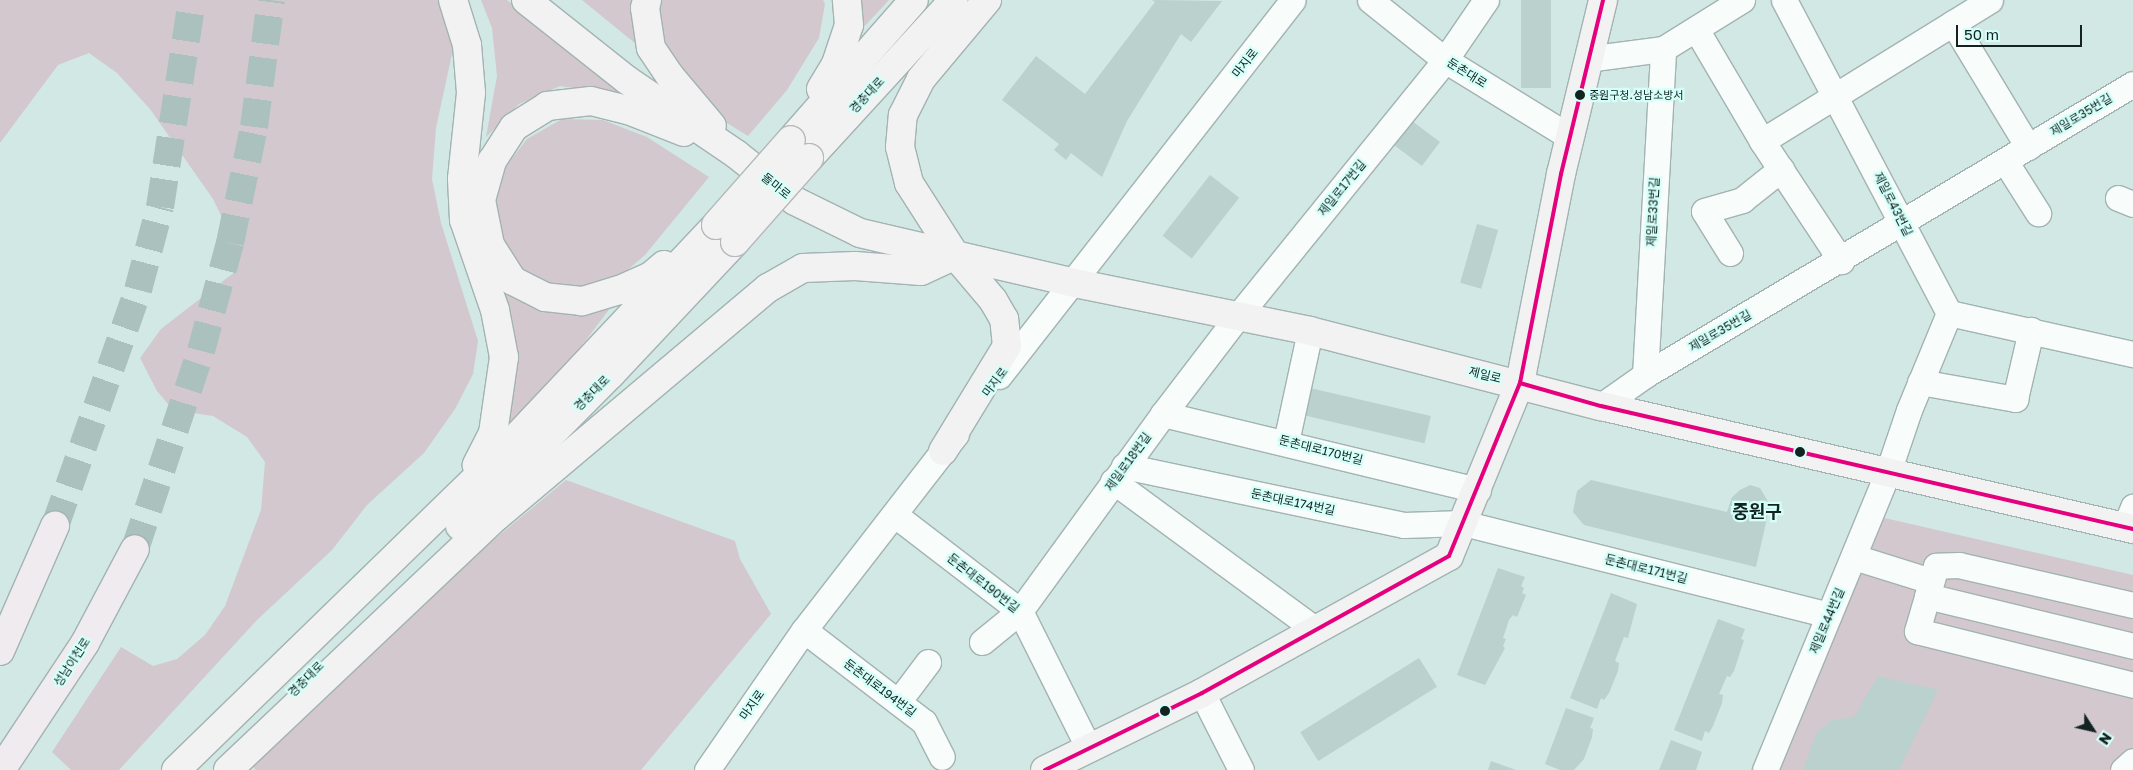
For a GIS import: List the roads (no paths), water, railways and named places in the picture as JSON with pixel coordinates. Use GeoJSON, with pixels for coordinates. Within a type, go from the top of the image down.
{"type":"FeatureCollection","features":[{"type":"Feature","properties":{"kind":"highway"},"geometry":{"type":"LineString","coordinates":[[0,651],[55,526]]}},
{"type":"Feature","properties":{"kind":"highway","name":"성남이천로"},"geometry":{"type":"LineString","coordinates":[[1,770],[85,643],[135,549]]}},
{"type":"Feature","properties":{"kind":"main road"},"geometry":{"type":"LineString","coordinates":[[441,512],[477,466],[493,434],[504,357],[495,310],[464,220],[462,179],[471,93],[467,45],[453,0]]}},
{"type":"Feature","properties":{"kind":"main road","name":"돌마로"},"geometry":{"type":"LineString","coordinates":[[526,0],[627,80],[736,154],[795,201],[860,233],[1070,282]]}},
{"type":"Feature","properties":{"kind":"main road"},"geometry":{"type":"LineString","coordinates":[[647,0],[645,8],[651,48],[670,76],[736,154]]}},
{"type":"Feature","properties":{"kind":"main road"},"geometry":{"type":"LineString","coordinates":[[800,149],[836,64],[849,25],[847,0]]}},
{"type":"Feature","properties":{"kind":"main road","name":"경충대로"},"geometry":{"type":"LineString","coordinates":[[800,149],[914,0]]}},
{"type":"Feature","properties":{"kind":"main road","name":"경충대로"},"geometry":{"type":"LineString","coordinates":[[214,770],[611,374],[725,233],[800,149],[954,0]]}},
{"type":"Feature","properties":{"kind":"main road"},"geometry":{"type":"LineString","coordinates":[[943,451],[1007,346],[1004,319],[993,300],[955,255],[909,182],[900,147],[904,114],[922,79],[987,0]]}},
{"type":"Feature","properties":{"kind":"main road"},"geometry":{"type":"LineString","coordinates":[[1045,770],[1202,693],[1449,556],[1478,490],[1520,384],[1570,137],[1587,59],[1603,0]]}},
{"type":"Feature","properties":{"kind":"main road"},"geometry":{"type":"LineString","coordinates":[[725,233],[651,276],[582,301],[545,297],[513,281],[490,245],[482,200],[492,161],[514,127],[547,106],[591,101],[628,110],[736,154]]}},
{"type":"Feature","properties":{"kind":"main road","name":"경충대로"},"geometry":{"type":"LineString","coordinates":[[176,770],[725,233]]}},
{"type":"Feature","properties":{"kind":"main road"},"geometry":{"type":"LineString","coordinates":[[228,770],[497,516],[768,288],[803,268],[855,266],[921,271],[955,255]]}},
{"type":"Feature","properties":{"kind":"main road","name":"제일로"},"geometry":{"type":"LineString","coordinates":[[1070,282],[1310,331],[1601,406],[1888,472],[2130,521]]}},
{"type":"Feature","properties":{"kind":"street","name":"마지로"},"geometry":{"type":"LineString","coordinates":[[707,770],[804,630],[895,515],[1070,282],[1293,0]]}},
{"type":"Feature","properties":{"kind":"street","name":"둔촌대로"},"geometry":{"type":"LineString","coordinates":[[1370,0],[1445,60],[1570,137]]}},
{"type":"Feature","properties":{"kind":"street","name":"제일로17번길"},"geometry":{"type":"LineString","coordinates":[[1238,316],[1445,60],[1486,0]]}},
{"type":"Feature","properties":{"kind":"street"},"geometry":{"type":"LineString","coordinates":[[1587,59],[1663,49],[1742,0]]}},
{"type":"Feature","properties":{"kind":"street","name":"제일로43번길"},"geometry":{"type":"LineString","coordinates":[[1784,0],[1837,95],[1949,313]]}},
{"type":"Feature","properties":{"kind":"street"},"geometry":{"type":"LineString","coordinates":[[1762,141],[1990,0]]}},
{"type":"Feature","properties":{"kind":"street"},"geometry":{"type":"LineString","coordinates":[[1953,23],[2028,147]]}},
{"type":"Feature","properties":{"kind":"street"},"geometry":{"type":"LineString","coordinates":[[1696,29],[1762,141],[1841,261]]}},
{"type":"Feature","properties":{"kind":"street","name":"제일로33번길"},"geometry":{"type":"LineString","coordinates":[[1645,375],[1663,49]]}},
{"type":"Feature","properties":{"kind":"street","name":"제일로35번길"},"geometry":{"type":"LineString","coordinates":[[1601,406],[1645,375],[1841,261],[2133,84]]}},
{"type":"Feature","properties":{"kind":"street"},"geometry":{"type":"LineString","coordinates":[[2005,161],[2038,213]]}},
{"type":"Feature","properties":{"kind":"street"},"geometry":{"type":"LineString","coordinates":[[1730,253],[1704,211],[1742,200],[1781,169]]}},
{"type":"Feature","properties":{"kind":"street"},"geometry":{"type":"LineString","coordinates":[[1888,472],[1920,382],[1949,313],[2133,354]]}},
{"type":"Feature","properties":{"kind":"street","name":"제일로18번길"},"geometry":{"type":"LineString","coordinates":[[982,642],[1020,611],[1119,474],[1238,316]]}},
{"type":"Feature","properties":{"kind":"street"},"geometry":{"type":"LineString","coordinates":[[1920,382],[2015,399],[2030,330]]}},
{"type":"Feature","properties":{"kind":"street"},"geometry":{"type":"LineString","coordinates":[[1286,442],[1310,331]]}},
{"type":"Feature","properties":{"kind":"street","name":"둔촌대로170번길"},"geometry":{"type":"LineString","coordinates":[[1164,414],[1478,490]]}},
{"type":"Feature","properties":{"kind":"street","name":"제일로44번길"},"geometry":{"type":"LineString","coordinates":[[1765,770],[1888,472]]}},
{"type":"Feature","properties":{"kind":"street"},"geometry":{"type":"LineString","coordinates":[[1119,474],[1316,630]]}},
{"type":"Feature","properties":{"kind":"street","name":"둔촌대로174번길"},"geometry":{"type":"LineString","coordinates":[[1119,474],[1404,525],[1463,523]]}},
{"type":"Feature","properties":{"kind":"street","name":"둔촌대로190번길"},"geometry":{"type":"LineString","coordinates":[[895,515],[1020,611],[1089,748]]}},
{"type":"Feature","properties":{"kind":"street","name":"둔촌대로171번길"},"geometry":{"type":"LineString","coordinates":[[1463,523],[1830,615]]}},
{"type":"Feature","properties":{"kind":"street"},"geometry":{"type":"LineString","coordinates":[[1854,557],[1929,589],[2133,646]]}},
{"type":"Feature","properties":{"kind":"street"},"geometry":{"type":"LineString","coordinates":[[2133,605],[1958,565],[1936,566],[1917,631],[2124,683],[2133,653]]}},
{"type":"Feature","properties":{"kind":"street","name":"둔촌대로194번길"},"geometry":{"type":"LineString","coordinates":[[804,630],[924,722],[942,757]]}},
{"type":"Feature","properties":{"kind":"street"},"geometry":{"type":"LineString","coordinates":[[898,702],[928,662]]}},
{"type":"Feature","properties":{"kind":"street"},"geometry":{"type":"LineString","coordinates":[[1202,693],[1241,770]]}},
{"type":"Feature","properties":{"kind":"street"},"geometry":{"type":"LineString","coordinates":[[2124,770],[2133,760]]}},
{"type":"Feature","properties":{"kind":"tunnel"},"geometry":{"type":"LineString","coordinates":[[55,526],[138,290],[160,207],[192,0]]}},
{"type":"Feature","properties":{"kind":"tunnel"},"geometry":{"type":"LineString","coordinates":[[135,549],[201,351],[230,243],[254,127],[271,0]]}},
{"type":"Feature","properties":{"kind":"place","name":"중원구청.성남소방서"},"geometry":{"type":"Point","coordinates":[1580,95]}},
{"type":"Feature","properties":{"kind":"district","name":"중원구"},"geometry":{"type":"Point","coordinates":[1757,511]}}]}
